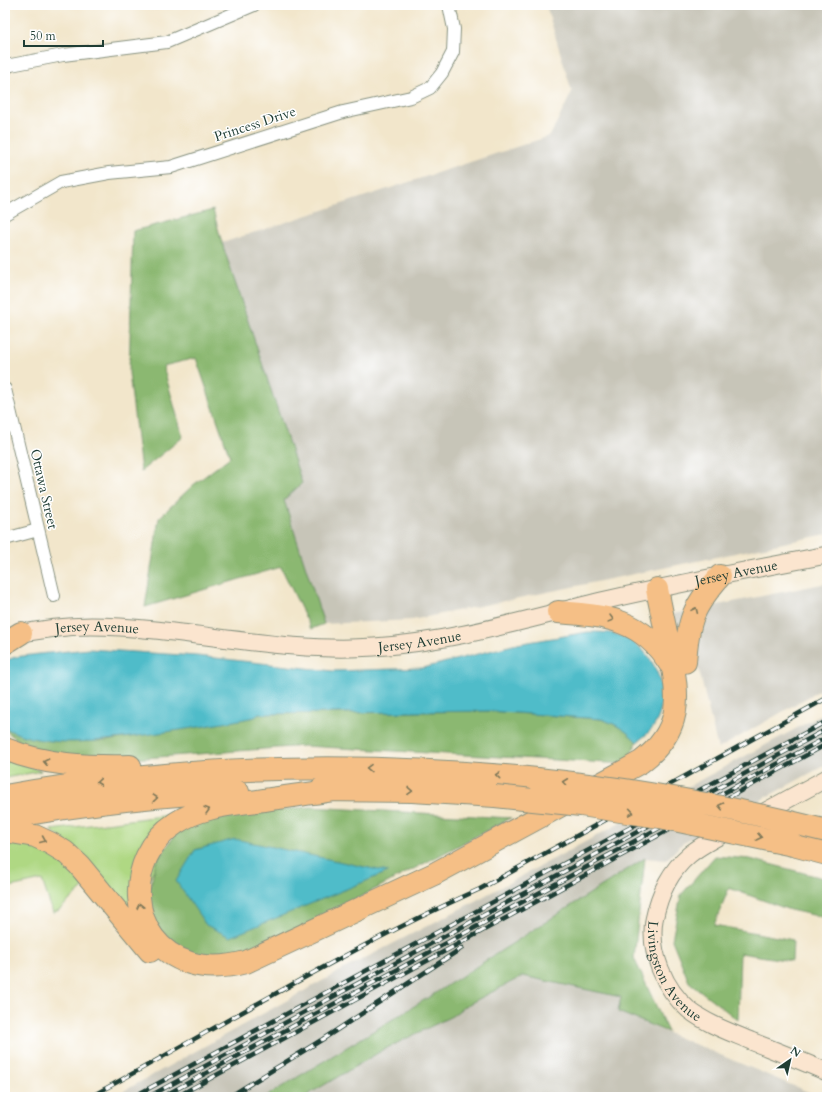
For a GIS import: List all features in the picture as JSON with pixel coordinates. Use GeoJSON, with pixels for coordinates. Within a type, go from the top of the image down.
{"type":"FeatureCollection","features":[{"type":"Feature","properties":{"kind":"highway"},"geometry":{"type":"LineString","coordinates":[[335,790],[235,804],[204,810],[184,818],[162,833],[145,857],[138,885],[140,908],[147,926],[158,943],[173,955],[189,963],[220,968],[238,964],[266,954],[468,856],[634,767],[648,757],[667,735],[674,718],[678,700],[680,667],[694,611],[703,595],[720,576]]}},
{"type":"Feature","properties":{"kind":"highway"},"geometry":{"type":"LineString","coordinates":[[5,831],[35,836],[65,852],[79,865],[151,953],[167,966],[184,974],[203,979],[222,980],[241,976],[274,964],[454,877],[651,770],[673,748],[686,722],[690,694],[680,667],[662,588]]}},
{"type":"Feature","properties":{"kind":"highway"},"geometry":{"type":"LineString","coordinates":[[558,612],[602,616],[633,626],[654,642],[680,667]]}},
{"type":"Feature","properties":{"kind":"highway"},"geometry":{"type":"LineString","coordinates":[[5,749],[40,761],[66,765],[225,770],[387,768],[537,779],[642,792],[719,806],[827,831]]}},
{"type":"Feature","properties":{"kind":"highway"},"geometry":{"type":"LineString","coordinates":[[5,796],[95,782],[225,770]]}},
{"type":"Feature","properties":{"kind":"highway"},"geometry":{"type":"LineString","coordinates":[[5,818],[68,808],[174,796],[220,793],[335,790],[419,791],[495,796],[581,805],[660,817],[793,845],[827,854]]}},
{"type":"Feature","properties":{"kind":"main road","name":"Jersey Avenue"},"geometry":{"type":"LineString","coordinates":[[10,637],[49,628],[92,626],[293,646],[357,648],[425,640],[532,619],[662,588],[827,555]]}},
{"type":"Feature","properties":{"kind":"main road","name":"Livingston Avenue"},"geometry":{"type":"LineString","coordinates":[[827,778],[707,843],[688,856],[674,871],[663,890],[656,911],[653,935],[657,958],[664,978],[675,995],[690,1010],[726,1031],[827,1072]]}},
{"type":"Feature","properties":{"kind":"street","name":"Princess Drive"},"geometry":{"type":"LineString","coordinates":[[5,214],[61,182],[109,173],[171,167],[343,112],[410,97],[430,88],[442,74],[453,52],[454,29],[449,5]]}},
{"type":"Feature","properties":{"kind":"street"},"geometry":{"type":"LineString","coordinates":[[5,68],[11,65],[63,55],[167,42],[247,6]]}},
{"type":"Feature","properties":{"kind":"street","name":"Ottawa Street"},"geometry":{"type":"LineString","coordinates":[[5,389],[54,596]]}},
{"type":"Feature","properties":{"kind":"street"},"geometry":{"type":"LineString","coordinates":[[5,539],[38,530]]}},
{"type":"Feature","properties":{"kind":"shaded area"},"geometry":{"type":"Polygon","coordinates":[[[546,5],[827,5],[827,534],[412,620],[324,624],[284,500],[222,243],[550,136],[572,92],[546,5]]]}},
{"type":"Feature","properties":{"kind":"shaded area"},"geometry":{"type":"Polygon","coordinates":[[[827,583],[827,686],[718,749],[698,666],[673,614],[827,583]]]}},
{"type":"Feature","properties":{"kind":"shaded area"},"geometry":{"type":"Polygon","coordinates":[[[827,712],[827,764],[684,842],[666,860],[645,858],[434,994],[265,1097],[113,1097],[340,971],[460,909],[827,712]]]}},
{"type":"Feature","properties":{"kind":"shaded area"},"geometry":{"type":"Polygon","coordinates":[[[523,976],[622,997],[618,1012],[820,1097],[304,1097],[383,1050],[452,1016],[465,1006],[523,976]]]}},
{"type":"Feature","properties":{"kind":"green space"},"geometry":{"type":"Polygon","coordinates":[[[213,210],[222,243],[302,483],[284,500],[324,624],[311,629],[281,567],[145,607],[159,518],[192,486],[230,457],[196,358],[163,366],[183,437],[141,471],[129,373],[133,231],[213,210]]]}},
{"type":"Feature","properties":{"kind":"green space"},"geometry":{"type":"Polygon","coordinates":[[[488,711],[601,719],[620,728],[637,742],[626,764],[304,746],[105,761],[29,749],[5,730],[5,728],[28,736],[47,739],[106,741],[259,714],[488,711]]]}},
{"type":"Feature","properties":{"kind":"green space"},"geometry":{"type":"Polygon","coordinates":[[[5,757],[41,771],[5,778],[5,757]]]}},
{"type":"Feature","properties":{"kind":"green space"},"geometry":{"type":"Polygon","coordinates":[[[310,807],[511,818],[274,942],[227,958],[206,960],[181,949],[154,926],[148,896],[156,862],[177,832],[209,817],[310,807]]]}},
{"type":"Feature","properties":{"kind":"green space"},"geometry":{"type":"Polygon","coordinates":[[[177,814],[133,918],[69,845],[51,830],[177,814]]]}},
{"type":"Feature","properties":{"kind":"green space"},"geometry":{"type":"Polygon","coordinates":[[[5,840],[30,841],[61,858],[84,887],[59,910],[53,913],[42,880],[5,888],[5,840]]]}},
{"type":"Feature","properties":{"kind":"green space"},"geometry":{"type":"Polygon","coordinates":[[[715,856],[750,859],[827,879],[827,918],[790,910],[729,888],[714,925],[793,940],[792,961],[740,953],[738,1020],[689,982],[672,940],[681,895],[715,856]]]}},
{"type":"Feature","properties":{"kind":"green space"},"geometry":{"type":"Polygon","coordinates":[[[645,858],[634,958],[668,1032],[618,1012],[621,997],[523,976],[465,1006],[452,1016],[383,1050],[304,1097],[265,1097],[434,994],[645,858]]]}},
{"type":"Feature","properties":{"kind":"water"},"geometry":{"type":"Polygon","coordinates":[[[588,632],[602,632],[620,635],[636,644],[646,653],[659,678],[662,691],[662,705],[658,718],[651,730],[637,742],[620,728],[601,719],[488,711],[259,714],[255,717],[191,728],[116,739],[77,742],[58,742],[39,739],[22,735],[5,728],[5,661],[15,657],[89,649],[197,656],[333,671],[423,668],[517,644],[588,632]]]}},
{"type":"Feature","properties":{"kind":"water"},"geometry":{"type":"Polygon","coordinates":[[[235,839],[388,872],[230,937],[206,925],[176,881],[195,850],[235,839]]]}},
{"type":"Feature","properties":{"kind":"railway"},"geometry":{"type":"LineString","coordinates":[[90,1097],[283,989],[430,912],[480,889],[827,698]]}},
{"type":"Feature","properties":{"kind":"railway"},"geometry":{"type":"LineString","coordinates":[[133,1097],[827,721]]}},
{"type":"Feature","properties":{"kind":"railway"},"geometry":{"type":"LineString","coordinates":[[148,1097],[827,729]]}},
{"type":"Feature","properties":{"kind":"railway"},"geometry":{"type":"LineString","coordinates":[[162,1097],[827,737]]}},
{"type":"Feature","properties":{"kind":"railway"},"geometry":{"type":"LineString","coordinates":[[176,1097],[827,744]]}},
{"type":"Feature","properties":{"kind":"railway"},"geometry":{"type":"LineString","coordinates":[[229,1097],[323,1039],[462,948]]}}]}
